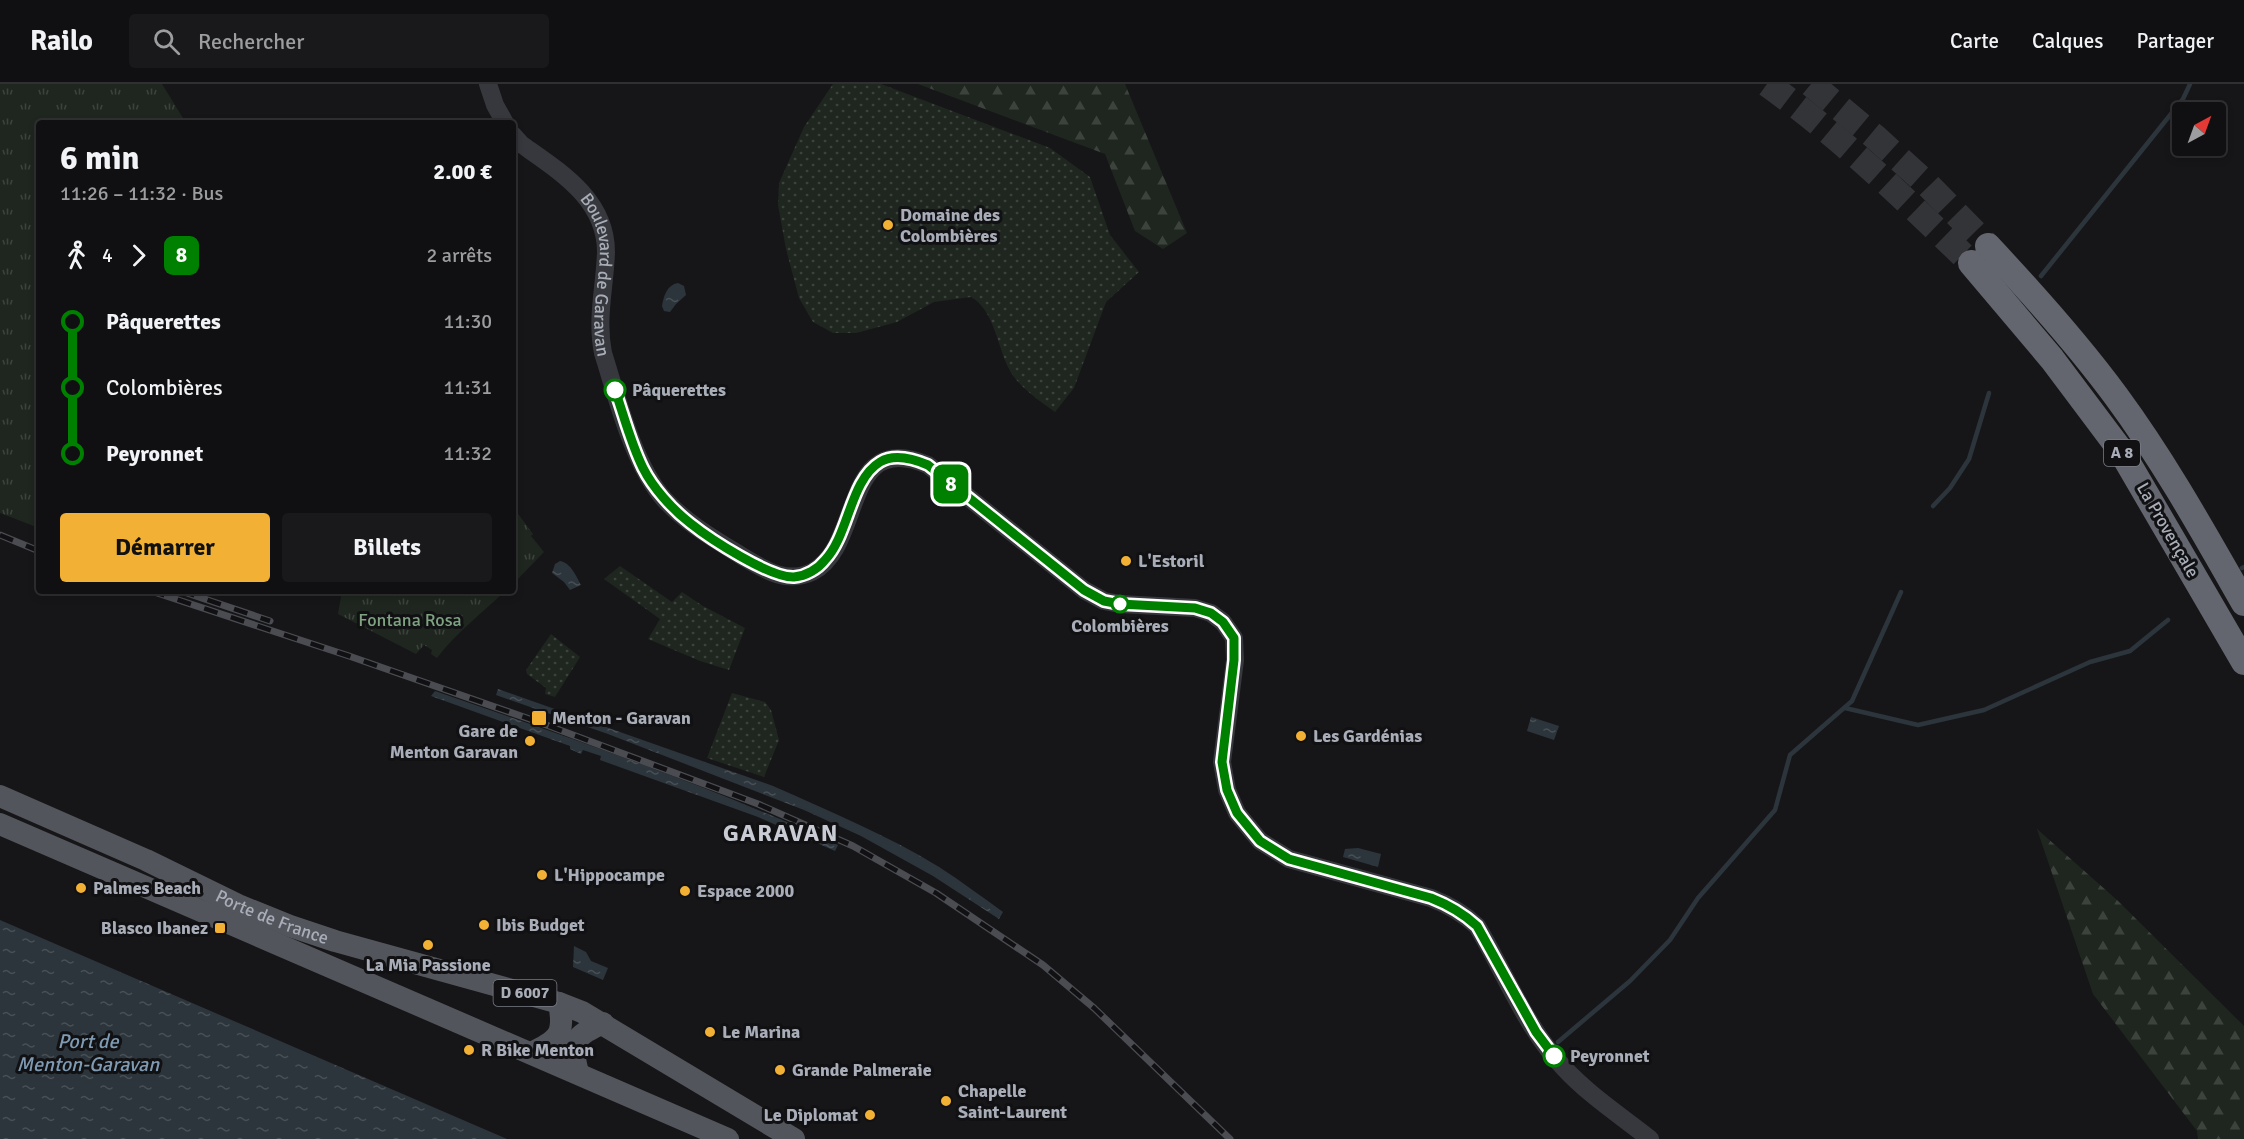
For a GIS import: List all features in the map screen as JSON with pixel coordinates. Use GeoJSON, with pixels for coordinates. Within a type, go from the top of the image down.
{"type":"FeatureCollection","features":[{"type":"Feature","properties":{"kind":"highway","name":"La Provençale"},"geometry":{"type":"LineString","coordinates":[[2244,603],[2162,465],[2116,396],[2074,341],[1979,254],[2052,359],[2121,451],[2244,662]]}},
{"type":"Feature","properties":{"kind":"main road","name":"Porte de France"},"geometry":{"type":"LineString","coordinates":[[0,796],[146,860],[238,905],[290,926],[335,941],[559,1003],[603,1023],[794,1139]]}},
{"type":"Feature","properties":{"kind":"main road","name":"Porte de France"},"geometry":{"type":"LineString","coordinates":[[0,824],[728,1139]]}},
{"type":"Feature","properties":{"kind":"main road","name":"D 6007"},"geometry":{"type":"LineString","coordinates":[[531,1053],[550,1044],[561,1032],[562,1020],[559,1003]]}},
{"type":"Feature","properties":{"kind":"main road"},"geometry":{"type":"LineString","coordinates":[[578,1073],[572,1051],[573,1045],[584,1032],[603,1023]]}},
{"type":"Feature","properties":{"kind":"street"},"geometry":{"type":"LineString","coordinates":[[488,84],[503,120]]}},
{"type":"Feature","properties":{"kind":"street","name":"Boulevard de Garavan"},"geometry":{"type":"LineString","coordinates":[[516,138],[572,182],[593,207],[602,228],[606,250],[599,333],[603,353],[643,468],[663,498],[690,523],[773,574],[794,577],[813,572],[835,548],[868,473],[880,462],[894,457],[913,459],[928,465],[1084,590],[1104,601],[1146,607],[1195,608],[1211,613],[1223,622],[1234,638],[1234,660],[1222,762],[1227,790],[1237,813],[1248,828],[1260,841],[1289,859],[1431,898],[1451,906],[1464,915],[1477,926],[1536,1032],[1563,1067],[1582,1086],[1650,1139]]}},
{"type":"Feature","properties":{"kind":"green space"},"geometry":{"type":"Polygon","coordinates":[[[0,84],[162,84],[184,120],[36,120],[36,527],[0,513],[0,84]]]}},
{"type":"Feature","properties":{"kind":"green space"},"geometry":{"type":"Polygon","coordinates":[[[833,84],[881,84],[1050,148],[1090,177],[1110,235],[1139,272],[1106,302],[1074,388],[1055,412],[1031,394],[1014,377],[990,320],[979,303],[971,297],[934,302],[897,322],[856,333],[833,333],[813,322],[799,298],[786,249],[778,205],[779,183],[804,127],[833,84]]]}},
{"type":"Feature","properties":{"kind":"green space"},"geometry":{"type":"Polygon","coordinates":[[[918,84],[1125,84],[1187,233],[1163,249],[1135,231],[1105,154],[918,84]]]}},
{"type":"Feature","properties":{"kind":"green space"},"geometry":{"type":"Polygon","coordinates":[[[516,511],[533,534],[531,536],[544,552],[516,581],[516,511]]]}},
{"type":"Feature","properties":{"kind":"green space"},"geometry":{"type":"Polygon","coordinates":[[[620,566],[672,602],[682,592],[745,628],[729,670],[700,661],[648,639],[660,619],[604,579],[620,566]]]}},
{"type":"Feature","properties":{"kind":"green space","name":"Fontana Rosa"},"geometry":{"type":"Polygon","coordinates":[[[341,594],[502,594],[437,658],[431,654],[432,650],[424,645],[416,654],[338,614],[341,594]]]}},
{"type":"Feature","properties":{"kind":"green space"},"geometry":{"type":"Polygon","coordinates":[[[551,634],[580,657],[555,697],[545,694],[546,688],[527,674],[526,670],[551,634]]]}},
{"type":"Feature","properties":{"kind":"green space"},"geometry":{"type":"Polygon","coordinates":[[[732,693],[765,702],[771,710],[779,740],[764,777],[707,758],[732,693]]]}},
{"type":"Feature","properties":{"kind":"green space"},"geometry":{"type":"Polygon","coordinates":[[[2037,829],[2117,900],[2244,1026],[2244,1139],[2198,1139],[2197,1131],[2093,994],[2037,829]]]}},
{"type":"Feature","properties":{"kind":"water"},"geometry":{"type":"Polygon","coordinates":[[[678,283],[684,286],[686,295],[670,312],[664,311],[662,306],[667,291],[678,283]]]}},
{"type":"Feature","properties":{"kind":"water"},"geometry":{"type":"Polygon","coordinates":[[[560,561],[570,567],[581,585],[570,590],[552,573],[555,564],[560,561]]]}},
{"type":"Feature","properties":{"kind":"water"},"geometry":{"type":"Polygon","coordinates":[[[498,689],[773,786],[899,844],[939,867],[1003,912],[999,919],[933,876],[861,836],[804,810],[608,734],[496,695],[498,689]]]}},
{"type":"Feature","properties":{"kind":"water"},"geometry":{"type":"Polygon","coordinates":[[[435,691],[689,782],[838,845],[835,851],[758,817],[600,760],[601,756],[583,750],[581,754],[570,749],[570,746],[431,696],[435,691]]]}},
{"type":"Feature","properties":{"kind":"water"},"geometry":{"type":"Polygon","coordinates":[[[1531,717],[1559,726],[1554,740],[1527,731],[1531,717]]]}},
{"type":"Feature","properties":{"kind":"water"},"geometry":{"type":"Polygon","coordinates":[[[1358,848],[1381,854],[1378,867],[1343,857],[1345,849],[1358,848]]]}},
{"type":"Feature","properties":{"kind":"water","name":"Port de Menton-Garavan"},"geometry":{"type":"Polygon","coordinates":[[[0,920],[507,1139],[0,1139],[0,920]]]}},
{"type":"Feature","properties":{"kind":"water"},"geometry":{"type":"Polygon","coordinates":[[[574,946],[586,952],[591,961],[608,968],[603,980],[573,967],[574,946]]]}},
{"type":"Feature","properties":{"kind":"waterway"},"geometry":{"type":"LineString","coordinates":[[2041,276],[2183,99],[2190,84]]}},
{"type":"Feature","properties":{"kind":"waterway"},"geometry":{"type":"LineString","coordinates":[[1933,506],[1950,488],[1969,459],[1989,393]]}},
{"type":"Feature","properties":{"kind":"waterway"},"geometry":{"type":"LineString","coordinates":[[1558,1042],[1630,981],[1670,940],[1698,898],[1775,810],[1790,755],[1852,701],[1901,592]]}},
{"type":"Feature","properties":{"kind":"waterway"},"geometry":{"type":"LineString","coordinates":[[1845,708],[1918,725],[1984,710],[2090,662],[2130,651],[2168,620]]}},
{"type":"Feature","properties":{"kind":"tunnel"},"geometry":{"type":"LineString","coordinates":[[1767,84],[1847,147],[1971,263]]}},
{"type":"Feature","properties":{"kind":"tunnel"},"geometry":{"type":"LineString","coordinates":[[1811,84],[1928,185],[1988,246]]}},
{"type":"Feature","properties":{"kind":"railway"},"geometry":{"type":"LineString","coordinates":[[0,535],[36,550]]}},
{"type":"Feature","properties":{"kind":"railway"},"geometry":{"type":"LineString","coordinates":[[160,594],[349,656],[541,723],[758,804],[853,846],[936,893],[1043,965],[1094,1008],[1230,1139]]}},
{"type":"Feature","properties":{"kind":"railway"},"geometry":{"type":"LineString","coordinates":[[190,594],[270,621]]}},
{"type":"Feature","properties":{"kind":"bus line","name":"8"},"geometry":{"type":"LineString","coordinates":[[615,390],[643,468],[663,498],[690,523],[773,574],[794,577],[813,572],[825,561],[835,548],[868,473],[880,462],[894,457],[913,459],[928,465],[1084,590],[1104,601],[1146,607],[1195,608],[1211,613],[1223,622],[1234,638],[1234,660],[1222,762],[1227,790],[1237,813],[1248,828],[1260,841],[1289,859],[1431,898],[1451,906],[1464,915],[1477,926],[1536,1032],[1554,1056]]}},
{"type":"Feature","properties":{"kind":"place","name":"Domaine des Colombières"},"geometry":{"type":"Point","coordinates":[888,225]}},
{"type":"Feature","properties":{"kind":"place","name":"Pâquerettes"},"geometry":{"type":"Point","coordinates":[615,390]}},
{"type":"Feature","properties":{"kind":"place","name":"L'Estoril"},"geometry":{"type":"Point","coordinates":[1126,561]}},
{"type":"Feature","properties":{"kind":"place","name":"Colombières"},"geometry":{"type":"Point","coordinates":[1120,604]}},
{"type":"Feature","properties":{"kind":"place","name":"Menton - Garavan"},"geometry":{"type":"Point","coordinates":[539,718]}},
{"type":"Feature","properties":{"kind":"place","name":"Les Gardénias"},"geometry":{"type":"Point","coordinates":[1301,736]}},
{"type":"Feature","properties":{"kind":"place","name":"Gare de Menton Garavan"},"geometry":{"type":"Point","coordinates":[530,741]}},
{"type":"Feature","properties":{"kind":"place","name":"L'Hippocampe"},"geometry":{"type":"Point","coordinates":[542,875]}},
{"type":"Feature","properties":{"kind":"place","name":"Palmes Beach"},"geometry":{"type":"Point","coordinates":[81,888]}},
{"type":"Feature","properties":{"kind":"place","name":"Espace 2000"},"geometry":{"type":"Point","coordinates":[685,891]}},
{"type":"Feature","properties":{"kind":"place","name":"Ibis Budget"},"geometry":{"type":"Point","coordinates":[484,925]}},
{"type":"Feature","properties":{"kind":"place","name":"Blasco Ibanez"},"geometry":{"type":"Point","coordinates":[220,928]}},
{"type":"Feature","properties":{"kind":"place","name":"La Mia Passione"},"geometry":{"type":"Point","coordinates":[428,945]}},
{"type":"Feature","properties":{"kind":"place","name":"Le Marina"},"geometry":{"type":"Point","coordinates":[710,1032]}},
{"type":"Feature","properties":{"kind":"place","name":"R Bike Menton"},"geometry":{"type":"Point","coordinates":[469,1050]}},
{"type":"Feature","properties":{"kind":"place","name":"Peyronnet"},"geometry":{"type":"Point","coordinates":[1554,1056]}},
{"type":"Feature","properties":{"kind":"place","name":"Grande Palmeraie"},"geometry":{"type":"Point","coordinates":[780,1070]}},
{"type":"Feature","properties":{"kind":"place","name":"Chapelle Saint-Laurent"},"geometry":{"type":"Point","coordinates":[946,1101]}},
{"type":"Feature","properties":{"kind":"place","name":"Le Diplomat"},"geometry":{"type":"Point","coordinates":[870,1115]}},
{"type":"Feature","properties":{"kind":"district","name":"GARAVAN"},"geometry":{"type":"Point","coordinates":[781,833]}}]}
